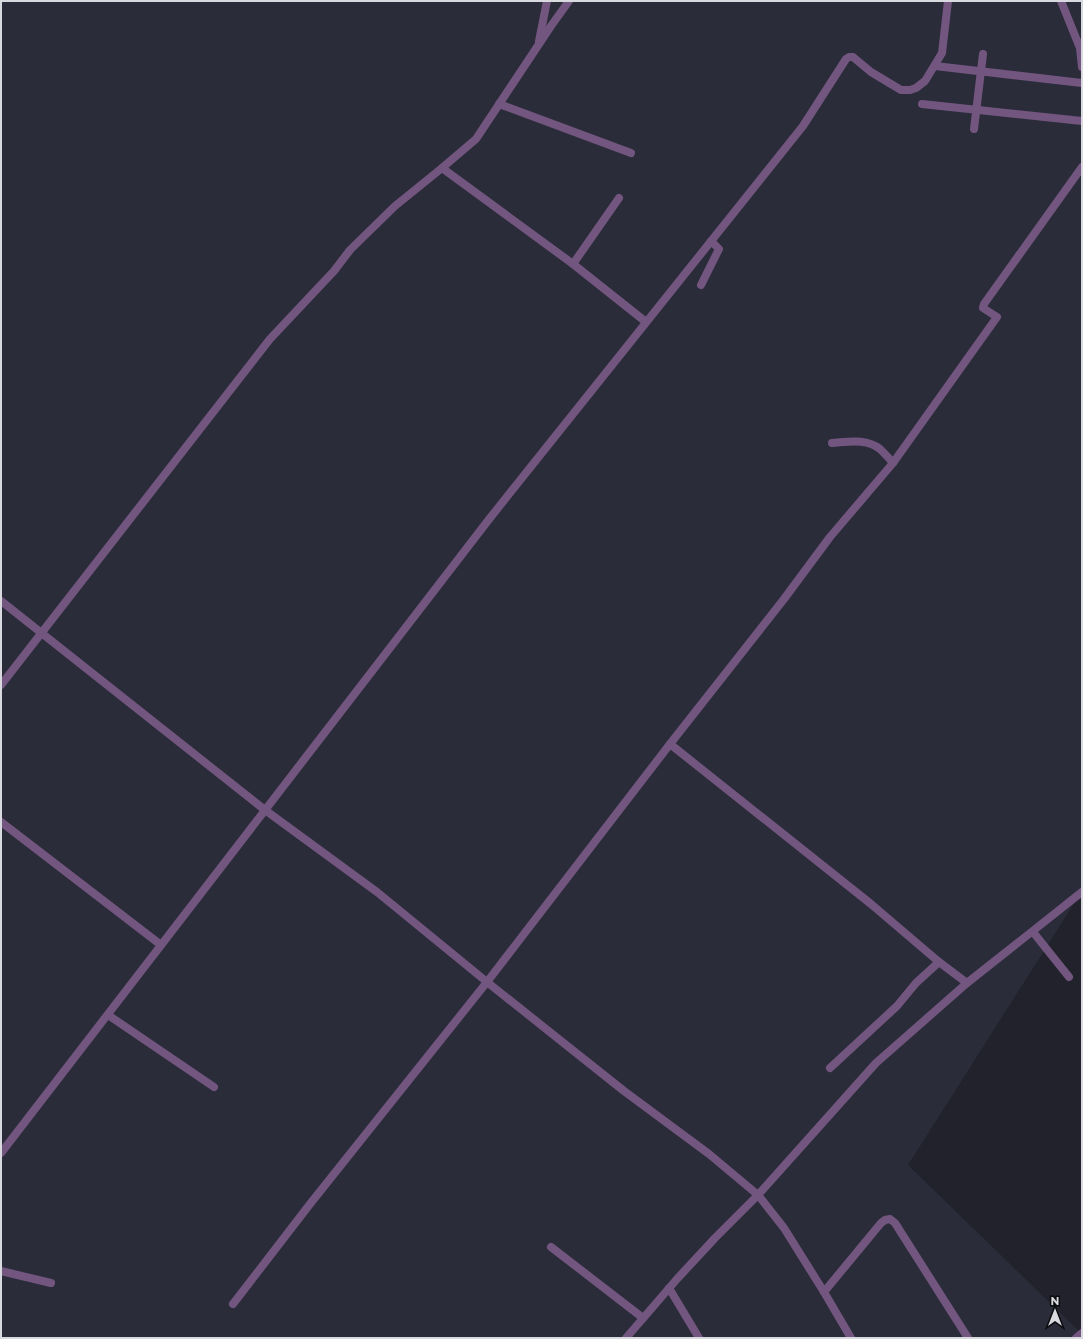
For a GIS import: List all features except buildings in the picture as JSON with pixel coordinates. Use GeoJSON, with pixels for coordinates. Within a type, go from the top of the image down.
{"type":"FeatureCollection","features":[{"type":"Feature","properties":{"kind":"street"},"geometry":{"type":"LineString","coordinates":[[538,46],[547,1]]}},
{"type":"Feature","properties":{"kind":"street"},"geometry":{"type":"LineString","coordinates":[[1,685],[270,339],[334,271],[350,250],[395,206],[476,139],[569,1]]}},
{"type":"Feature","properties":{"kind":"street"},"geometry":{"type":"LineString","coordinates":[[1,1153],[490,518],[803,126],[846,59],[849,57],[854,57],[872,72],[901,90],[916,88],[925,81],[942,52],[948,1]]}},
{"type":"Feature","properties":{"kind":"street"},"geometry":{"type":"LineString","coordinates":[[1061,1],[1080,48],[1082,67]]}},
{"type":"Feature","properties":{"kind":"street"},"geometry":{"type":"LineString","coordinates":[[974,129],[983,54]]}},
{"type":"Feature","properties":{"kind":"street"},"geometry":{"type":"LineString","coordinates":[[935,66],[1082,83]]}},
{"type":"Feature","properties":{"kind":"street"},"geometry":{"type":"LineString","coordinates":[[499,104],[631,153]]}},
{"type":"Feature","properties":{"kind":"street"},"geometry":{"type":"LineString","coordinates":[[922,104],[1082,121]]}},
{"type":"Feature","properties":{"kind":"street"},"geometry":{"type":"LineString","coordinates":[[233,1304],[310,1204],[487,982],[670,744],[784,599],[830,537],[893,462],[997,317],[985,310],[984,304],[1082,167]]}},
{"type":"Feature","properties":{"kind":"street"},"geometry":{"type":"LineString","coordinates":[[442,168],[573,264],[646,322]]}},
{"type":"Feature","properties":{"kind":"street"},"geometry":{"type":"LineString","coordinates":[[573,264],[619,198]]}},
{"type":"Feature","properties":{"kind":"street"},"geometry":{"type":"LineString","coordinates":[[701,285],[719,249],[711,241]]}},
{"type":"Feature","properties":{"kind":"street"},"geometry":{"type":"LineString","coordinates":[[832,442],[859,441],[869,443],[879,448],[893,462]]}},
{"type":"Feature","properties":{"kind":"street"},"geometry":{"type":"LineString","coordinates":[[1,601],[265,810],[377,892],[624,1091],[709,1154],[758,1195],[784,1228],[851,1338]]}},
{"type":"Feature","properties":{"kind":"street"},"geometry":{"type":"LineString","coordinates":[[670,744],[871,904],[939,962],[967,983]]}},
{"type":"Feature","properties":{"kind":"street"},"geometry":{"type":"LineString","coordinates":[[1,822],[161,945]]}},
{"type":"Feature","properties":{"kind":"street"},"geometry":{"type":"LineString","coordinates":[[626,1338],[669,1288],[715,1238],[758,1195],[866,1074],[967,983],[1082,892]]}},
{"type":"Feature","properties":{"kind":"street"},"geometry":{"type":"LineString","coordinates":[[1033,932],[1069,976]]}},
{"type":"Feature","properties":{"kind":"street"},"geometry":{"type":"LineString","coordinates":[[830,1068],[897,1006],[916,983],[939,962]]}},
{"type":"Feature","properties":{"kind":"street"},"geometry":{"type":"LineString","coordinates":[[108,1015],[214,1087]]}},
{"type":"Feature","properties":{"kind":"street"},"geometry":{"type":"LineString","coordinates":[[824,1292],[881,1223],[890,1219],[895,1223],[968,1338]]}},
{"type":"Feature","properties":{"kind":"street"},"geometry":{"type":"LineString","coordinates":[[551,1246],[643,1318]]}},
{"type":"Feature","properties":{"kind":"street"},"geometry":{"type":"LineString","coordinates":[[1,1271],[51,1283]]}},
{"type":"Feature","properties":{"kind":"street"},"geometry":{"type":"LineString","coordinates":[[669,1288],[699,1338]]}},
{"type":"Feature","properties":{"kind":"street"},"geometry":{"type":"LineString","coordinates":[[1076,1338],[1082,1333]]}},
{"type":"Feature","properties":{"kind":"shaded area"},"geometry":{"type":"Polygon","coordinates":[[[1,1],[1082,1],[1082,891],[908,1165],[1082,1334],[1082,1338],[1,1338],[1,1]]]}}]}
